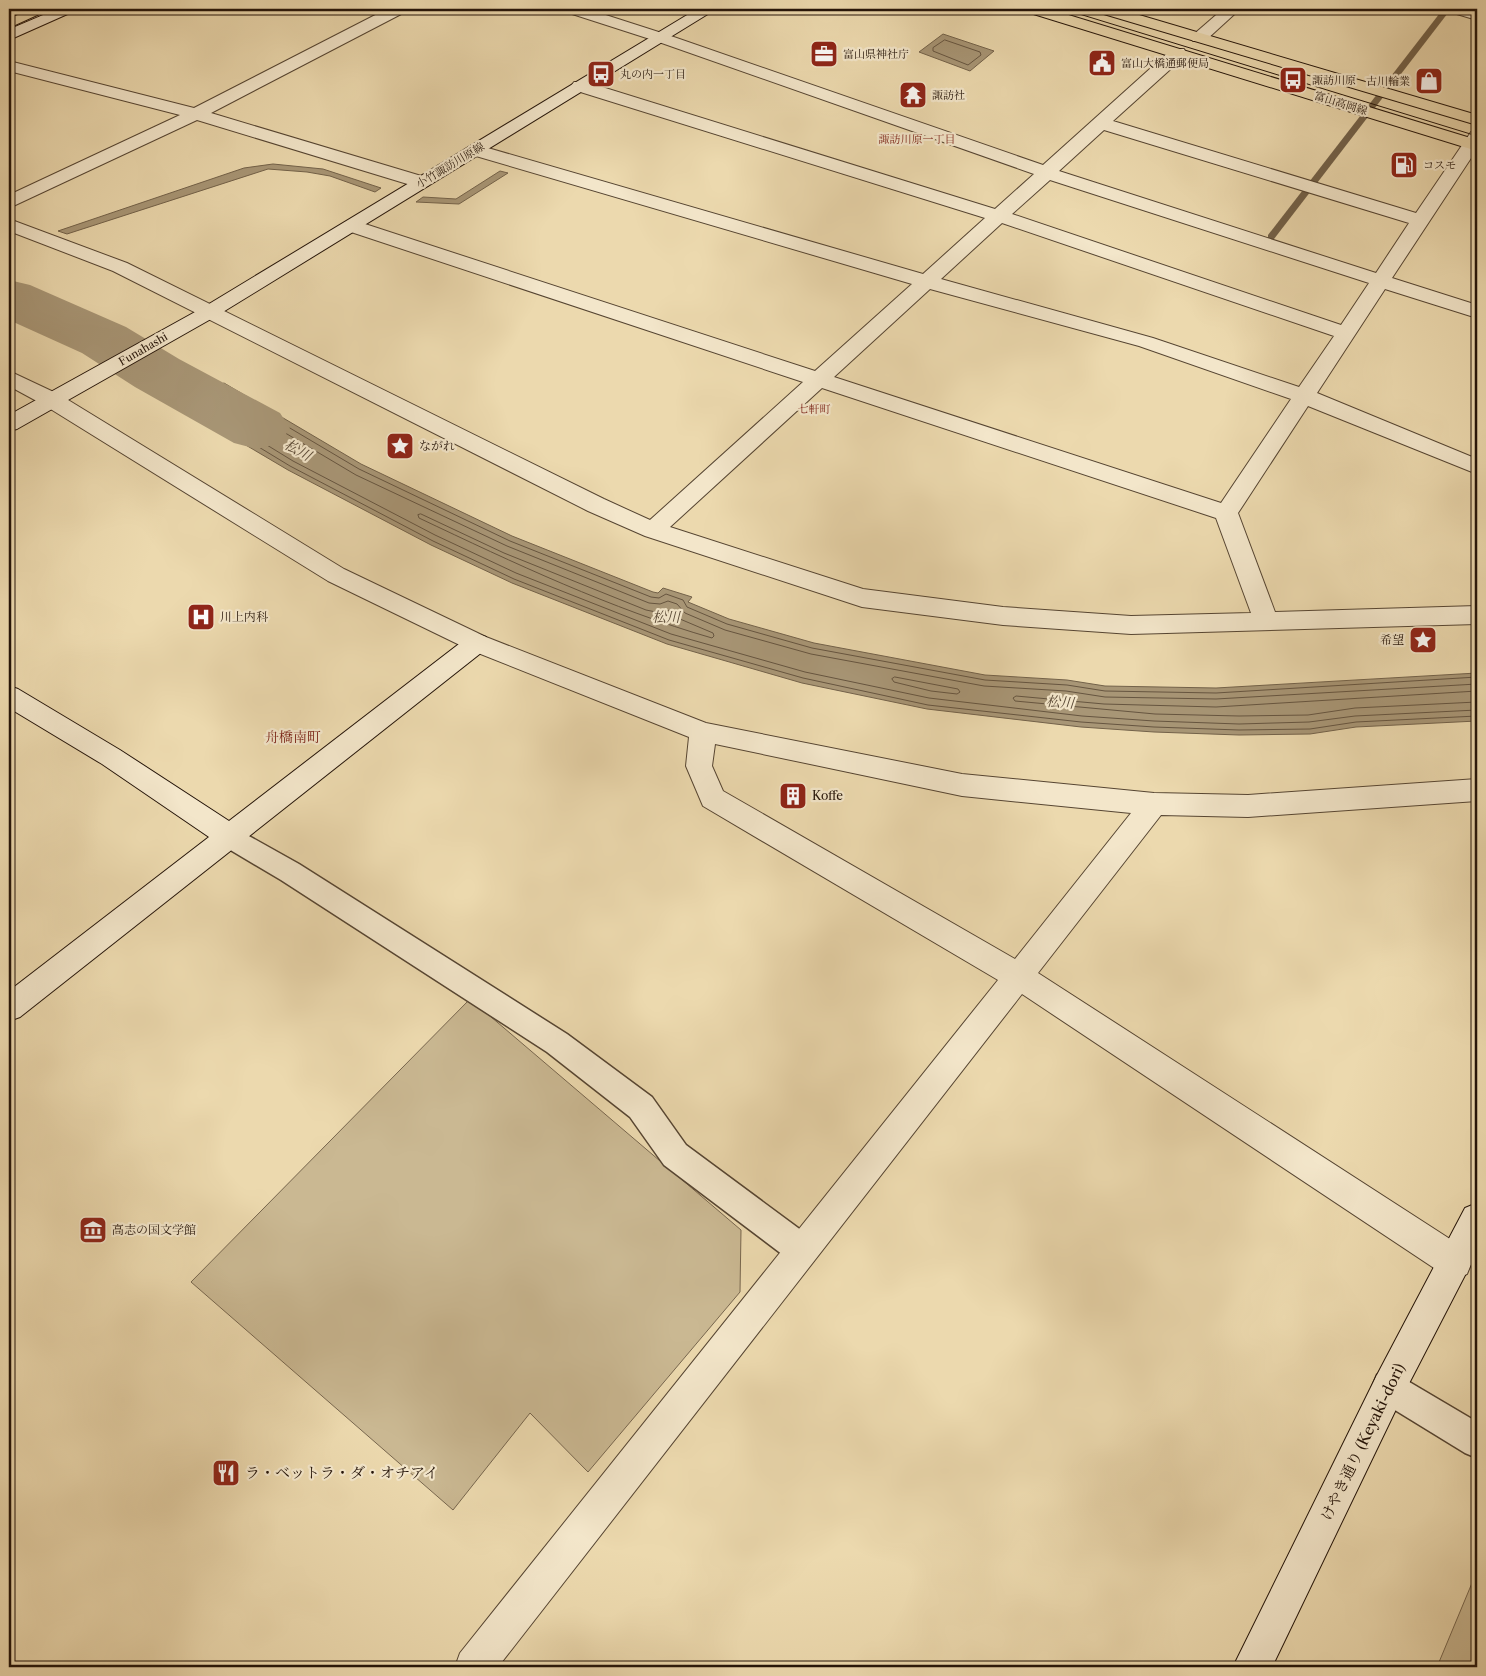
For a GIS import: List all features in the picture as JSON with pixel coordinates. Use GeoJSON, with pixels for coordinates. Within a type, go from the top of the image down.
{"type":"FeatureCollection","features":[{"type":"Feature","properties":{"kind":"main road","name":"富山高岡線"},"geometry":{"type":"LineString","coordinates":[[1033,9],[1475,142]]}},
{"type":"Feature","properties":{"kind":"main road","name":"富山高岡線"},"geometry":{"type":"LineString","coordinates":[[1103,9],[1477,120]]}},
{"type":"Feature","properties":{"kind":"street"},"geometry":{"type":"LineString","coordinates":[[9,12],[17,9]]}},
{"type":"Feature","properties":{"kind":"street"},"geometry":{"type":"LineString","coordinates":[[9,35],[66,9]]}},
{"type":"Feature","properties":{"kind":"street"},"geometry":{"type":"LineString","coordinates":[[9,202],[196,114],[399,9]]}},
{"type":"Feature","properties":{"kind":"street"},"geometry":{"type":"LineString","coordinates":[[572,9],[662,38],[1048,173],[1381,279],[1477,312]]}},
{"type":"Feature","properties":{"kind":"street","name":"小竹諏訪川原線"},"geometry":{"type":"LineString","coordinates":[[192,321],[708,9]]}},
{"type":"Feature","properties":{"kind":"street"},"geometry":{"type":"LineString","coordinates":[[1199,38],[1232,9]]}},
{"type":"Feature","properties":{"kind":"street"},"geometry":{"type":"LineString","coordinates":[[1456,9],[1477,15]]}},
{"type":"Feature","properties":{"kind":"street"},"geometry":{"type":"LineString","coordinates":[[653,530],[1178,53]]}},
{"type":"Feature","properties":{"kind":"street"},"geometry":{"type":"LineString","coordinates":[[9,66],[196,114],[421,182]]}},
{"type":"Feature","properties":{"kind":"street"},"geometry":{"type":"LineString","coordinates":[[580,86],[1000,216],[1346,333]]}},
{"type":"Feature","properties":{"kind":"street"},"geometry":{"type":"LineString","coordinates":[[1101,123],[1421,221]]}},
{"type":"Feature","properties":{"kind":"street"},"geometry":{"type":"LineString","coordinates":[[1226,513],[1381,279],[1475,142]]}},
{"type":"Feature","properties":{"kind":"street"},"geometry":{"type":"LineString","coordinates":[[476,150],[928,282],[1146,342],[1304,396],[1477,467]]}},
{"type":"Feature","properties":{"kind":"street"},"geometry":{"type":"LineString","coordinates":[[9,225],[120,267],[596,505],[653,530],[862,598],[1004,616],[1131,625],[1477,615]]}},
{"type":"Feature","properties":{"kind":"street"},"geometry":{"type":"LineString","coordinates":[[352,226],[819,381],[1226,513]]}},
{"type":"Feature","properties":{"kind":"street","name":"Funahashi"},"geometry":{"type":"LineString","coordinates":[[52,400],[192,321]]}},
{"type":"Feature","properties":{"kind":"street"},"geometry":{"type":"LineString","coordinates":[[9,378],[52,400],[336,575],[477,643],[703,732],[962,785],[1154,804],[1248,806],[1477,790]]}},
{"type":"Feature","properties":{"kind":"street"},"geometry":{"type":"LineString","coordinates":[[9,424],[52,400]]}},
{"type":"Feature","properties":{"kind":"street"},"geometry":{"type":"LineString","coordinates":[[1226,513],[1266,620]]}},
{"type":"Feature","properties":{"kind":"street"},"geometry":{"type":"LineString","coordinates":[[9,1008],[231,837],[477,643]]}},
{"type":"Feature","properties":{"kind":"street"},"geometry":{"type":"LineString","coordinates":[[9,696],[111,757],[231,837]]}},
{"type":"Feature","properties":{"kind":"street"},"geometry":{"type":"LineString","coordinates":[[703,732],[699,766],[712,798],[1018,976],[1455,1262]]}},
{"type":"Feature","properties":{"kind":"street"},"geometry":{"type":"LineString","coordinates":[[474,1667],[1154,804]]}},
{"type":"Feature","properties":{"kind":"street","name":"けやき通り (Keyaki-dori)"},"geometry":{"type":"LineString","coordinates":[[1252,1667],[1389,1387],[1477,1219]]}},
{"type":"Feature","properties":{"kind":"lane"},"geometry":{"type":"LineString","coordinates":[[231,837],[322,892],[557,1043],[642,1108],[675,1155],[802,1250]]}},
{"type":"Feature","properties":{"kind":"lane"},"geometry":{"type":"LineString","coordinates":[[1389,1387],[1477,1441]]}},
{"type":"Feature","properties":{"kind":"shaded area"},"geometry":{"type":"Polygon","coordinates":[[[470,999],[741,1230],[740,1292],[588,1472],[530,1413],[453,1510],[191,1282],[470,999]]]}},
{"type":"Feature","properties":{"kind":"shaded area"},"geometry":{"type":"Polygon","coordinates":[[[1477,1571],[1477,1667],[1437,1667],[1477,1571]]]}},
{"type":"Feature","properties":{"kind":"water"},"geometry":{"type":"Polygon","coordinates":[[[943,34],[994,51],[970,71],[919,52],[943,34]]]}},
{"type":"Feature","properties":{"kind":"water"},"geometry":{"type":"Polygon","coordinates":[[[273,164],[323,169],[381,188],[375,192],[330,176],[268,169],[67,234],[58,231],[244,168],[273,164]]]}},
{"type":"Feature","properties":{"kind":"water"},"geometry":{"type":"Polygon","coordinates":[[[500,171],[508,173],[459,204],[416,202],[423,197],[456,199],[500,171]]]}},
{"type":"Feature","properties":{"kind":"water"},"geometry":{"type":"Polygon","coordinates":[[[9,281],[42,294],[120,331],[96,344],[92,342],[81,348],[9,316],[9,281]]]}},
{"type":"Feature","properties":{"kind":"water","name":"松川"},"geometry":{"type":"Polygon","coordinates":[[[172,361],[219,385],[224,383],[361,464],[512,536],[653,592],[658,593],[663,588],[692,597],[688,602],[729,619],[814,643],[985,675],[1067,680],[1105,686],[1216,688],[1477,673],[1477,721],[1356,727],[1310,734],[1239,735],[1154,732],[1081,727],[927,709],[802,683],[667,644],[512,583],[431,545],[288,470],[144,385],[152,380],[149,378],[172,361]]]}},
{"type":"Feature","properties":{"kind":"waterway"},"geometry":{"type":"LineString","coordinates":[[1271,237],[1447,9]]}},
{"type":"Feature","properties":{"kind":"waterway","name":"松川"},"geometry":{"type":"LineString","coordinates":[[9,298],[104,340],[157,373],[257,428]]}},
{"type":"Feature","properties":{"kind":"tram line"},"geometry":{"type":"LineString","coordinates":[[9,29],[56,9]]}},
{"type":"Feature","properties":{"kind":"tram line"},"geometry":{"type":"LineString","coordinates":[[1063,9],[1477,136]]}},
{"type":"Feature","properties":{"kind":"place","name":"富山県神社庁"},"geometry":{"type":"Point","coordinates":[824,54]}},
{"type":"Feature","properties":{"kind":"place","name":"富山大橋通郵便局"},"geometry":{"type":"Point","coordinates":[1102,63]}},
{"type":"Feature","properties":{"kind":"place","name":"丸の内一丁目"},"geometry":{"type":"Point","coordinates":[601,74]}},
{"type":"Feature","properties":{"kind":"place","name":"諏訪川原"},"geometry":{"type":"Point","coordinates":[1293,80]}},
{"type":"Feature","properties":{"kind":"place","name":"古川輪業"},"geometry":{"type":"Point","coordinates":[1429,81]}},
{"type":"Feature","properties":{"kind":"place","name":"諏訪社"},"geometry":{"type":"Point","coordinates":[913,95]}},
{"type":"Feature","properties":{"kind":"place","name":"コスモ"},"geometry":{"type":"Point","coordinates":[1404,165]}},
{"type":"Feature","properties":{"kind":"place","name":"ながれ"},"geometry":{"type":"Point","coordinates":[400,446]}},
{"type":"Feature","properties":{"kind":"place","name":"川上内科"},"geometry":{"type":"Point","coordinates":[201,617]}},
{"type":"Feature","properties":{"kind":"place","name":"希望"},"geometry":{"type":"Point","coordinates":[1423,640]}},
{"type":"Feature","properties":{"kind":"place","name":"Koffe"},"geometry":{"type":"Point","coordinates":[793,796]}},
{"type":"Feature","properties":{"kind":"place","name":"高志の国文学館"},"geometry":{"type":"Point","coordinates":[93,1230]}},
{"type":"Feature","properties":{"kind":"place","name":"ラ・ベットラ・ダ・オチアイ"},"geometry":{"type":"Point","coordinates":[226,1473]}},
{"type":"Feature","properties":{"kind":"district","name":"諏訪川原一丁目"},"geometry":{"type":"Point","coordinates":[917,139]}},
{"type":"Feature","properties":{"kind":"district","name":"七軒町"},"geometry":{"type":"Point","coordinates":[814,409]}},
{"type":"Feature","properties":{"kind":"district","name":"舟橋南町"},"geometry":{"type":"Point","coordinates":[293,737]}}]}
